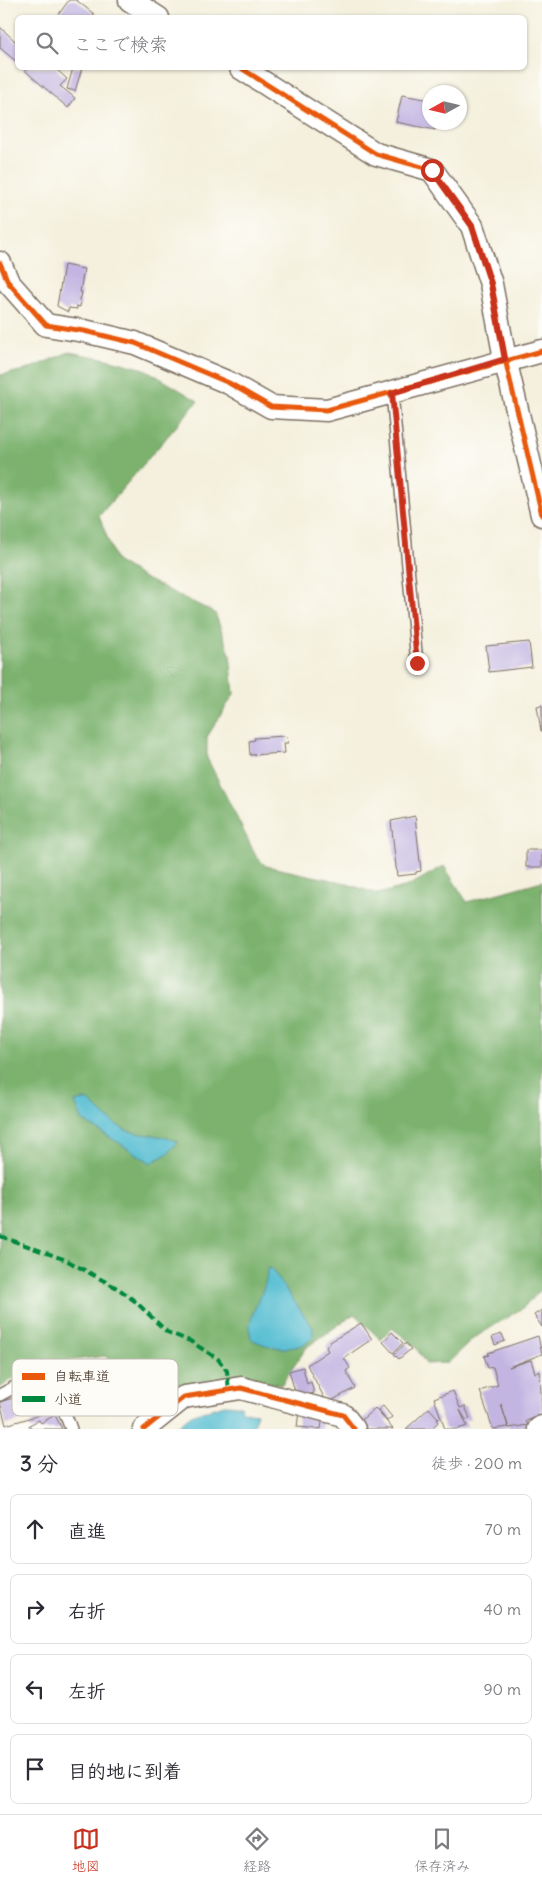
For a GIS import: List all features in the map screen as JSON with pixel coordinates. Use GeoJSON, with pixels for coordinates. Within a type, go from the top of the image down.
{"type":"FeatureCollection","features":[{"type":"Feature","properties":{"kind":"street"},"geometry":{"type":"LineString","coordinates":[[130,0],[153,15]]}},
{"type":"Feature","properties":{"kind":"street"},"geometry":{"type":"LineString","coordinates":[[244,70],[376,154],[432,170],[472,226],[491,284],[505,359],[542,515]]}},
{"type":"Feature","properties":{"kind":"street"},"geometry":{"type":"LineString","coordinates":[[0,263],[8,282],[46,325],[84,330],[135,343],[229,383],[272,407],[327,410],[392,393],[505,359],[542,351]]}},
{"type":"Feature","properties":{"kind":"street"},"geometry":{"type":"LineString","coordinates":[[178,1402],[184,1397],[241,1388],[277,1396],[288,1402],[343,1415],[354,1429]]}},
{"type":"Feature","properties":{"kind":"street"},"geometry":{"type":"LineString","coordinates":[[144,1429],[160,1416]]}},
{"type":"Feature","properties":{"kind":"lane"},"geometry":{"type":"LineString","coordinates":[[392,393],[417,663]]}},
{"type":"Feature","properties":{"kind":"lane"},"geometry":{"type":"LineString","coordinates":[[0,1395],[12,1389]]}},
{"type":"Feature","properties":{"kind":"lane"},"geometry":{"type":"LineString","coordinates":[[66,1416],[71,1429]]}},
{"type":"Feature","properties":{"kind":"green space"},"geometry":{"type":"Polygon","coordinates":[[[69,352],[145,369],[198,401],[99,516],[116,561],[142,577],[215,613],[230,654],[234,694],[207,737],[207,758],[256,856],[266,866],[341,882],[378,894],[408,886],[444,866],[467,902],[542,881],[542,1288],[524,1307],[474,1338],[448,1363],[426,1364],[415,1346],[392,1328],[381,1340],[354,1314],[307,1347],[281,1385],[238,1377],[178,1385],[178,1359],[108,1359],[105,1356],[82,1359],[12,1359],[12,1379],[0,1388],[0,375],[26,370],[69,352]]]}},
{"type":"Feature","properties":{"kind":"water"},"geometry":{"type":"Polygon","coordinates":[[[89,1101],[110,1120],[128,1131],[161,1136],[178,1142],[167,1154],[151,1163],[82,1120],[75,1102],[89,1101]]]}},
{"type":"Feature","properties":{"kind":"water"},"geometry":{"type":"Polygon","coordinates":[[[271,1268],[313,1328],[313,1337],[300,1346],[292,1348],[275,1347],[251,1339],[250,1330],[253,1313],[264,1287],[267,1269],[271,1268]]]}},
{"type":"Feature","properties":{"kind":"water"},"geometry":{"type":"Polygon","coordinates":[[[224,1405],[241,1406],[242,1411],[257,1413],[252,1429],[174,1429],[191,1415],[224,1405]]]}},
{"type":"Feature","properties":{"kind":"building"},"geometry":{"type":"Polygon","coordinates":[[[69,0],[76,0],[94,14],[94,15],[58,15],[69,0]]]}},
{"type":"Feature","properties":{"kind":"building"},"geometry":{"type":"Polygon","coordinates":[[[0,27],[15,41],[15,60],[0,48],[0,27]]]}},
{"type":"Feature","properties":{"kind":"building"},"geometry":{"type":"Polygon","coordinates":[[[24,70],[57,70],[67,79],[60,86],[75,98],[68,108],[24,70]]]}},
{"type":"Feature","properties":{"kind":"building"},"geometry":{"type":"Polygon","coordinates":[[[72,70],[81,70],[75,91],[67,89],[72,70]]]}},
{"type":"Feature","properties":{"kind":"building"},"geometry":{"type":"Polygon","coordinates":[[[402,95],[422,99],[422,127],[396,122],[402,95]]]}},
{"type":"Feature","properties":{"kind":"building"},"geometry":{"type":"Polygon","coordinates":[[[64,265],[84,269],[80,292],[82,292],[81,298],[79,298],[81,301],[80,307],[77,306],[77,309],[69,308],[68,312],[57,306],[64,265]]]}},
{"type":"Feature","properties":{"kind":"building"},"geometry":{"type":"Polygon","coordinates":[[[529,642],[532,667],[489,672],[486,646],[529,642]]]}},
{"type":"Feature","properties":{"kind":"building"},"geometry":{"type":"Polygon","coordinates":[[[542,705],[542,731],[541,731],[537,706],[542,705]]]}},
{"type":"Feature","properties":{"kind":"building"},"geometry":{"type":"Polygon","coordinates":[[[287,737],[288,743],[284,743],[285,753],[250,755],[249,741],[255,740],[254,738],[287,737]]]}},
{"type":"Feature","properties":{"kind":"building"},"geometry":{"type":"Polygon","coordinates":[[[415,816],[421,871],[416,872],[416,874],[397,876],[391,821],[415,816]]]}},
{"type":"Feature","properties":{"kind":"building"},"geometry":{"type":"Polygon","coordinates":[[[526,850],[542,850],[542,867],[526,867],[526,850]]]}},
{"type":"Feature","properties":{"kind":"building"},"geometry":{"type":"Polygon","coordinates":[[[542,1310],[542,1327],[534,1315],[542,1310]]]}},
{"type":"Feature","properties":{"kind":"building"},"geometry":{"type":"Polygon","coordinates":[[[361,1323],[372,1339],[344,1358],[350,1368],[346,1371],[355,1388],[327,1403],[307,1365],[328,1351],[326,1347],[330,1342],[361,1323]]]}},
{"type":"Feature","properties":{"kind":"building"},"geometry":{"type":"Polygon","coordinates":[[[392,1332],[403,1343],[393,1353],[383,1342],[392,1332]]]}},
{"type":"Feature","properties":{"kind":"building"},"geometry":{"type":"Polygon","coordinates":[[[502,1334],[505,1341],[495,1345],[492,1337],[502,1334]]]}},
{"type":"Feature","properties":{"kind":"building"},"geometry":{"type":"Polygon","coordinates":[[[538,1336],[542,1354],[509,1367],[531,1360],[535,1373],[540,1371],[542,1415],[526,1421],[528,1425],[509,1428],[501,1404],[508,1427],[493,1429],[480,1391],[498,1385],[493,1367],[488,1368],[484,1356],[538,1336]]]}},
{"type":"Feature","properties":{"kind":"building"},"geometry":{"type":"Polygon","coordinates":[[[406,1343],[411,1349],[399,1359],[394,1354],[406,1343]]]}},
{"type":"Feature","properties":{"kind":"building"},"geometry":{"type":"Polygon","coordinates":[[[303,1367],[307,1384],[311,1382],[314,1393],[297,1398],[289,1371],[303,1367]]]}},
{"type":"Feature","properties":{"kind":"building"},"geometry":{"type":"Polygon","coordinates":[[[453,1391],[460,1408],[465,1406],[470,1419],[466,1420],[460,1410],[467,1426],[458,1429],[445,1429],[434,1398],[453,1391]]]}},
{"type":"Feature","properties":{"kind":"building"},"geometry":{"type":"Polygon","coordinates":[[[12,1398],[12,1416],[36,1416],[6,1425],[0,1402],[12,1398]]]}},
{"type":"Feature","properties":{"kind":"building"},"geometry":{"type":"Polygon","coordinates":[[[383,1406],[392,1417],[387,1421],[378,1410],[383,1406]]]}},
{"type":"Feature","properties":{"kind":"building"},"geometry":{"type":"Polygon","coordinates":[[[375,1408],[393,1429],[363,1429],[358,1423],[375,1408]]]}},
{"type":"Feature","properties":{"kind":"building"},"geometry":{"type":"Polygon","coordinates":[[[429,1408],[439,1419],[431,1429],[406,1429],[429,1408]]]}},
{"type":"Feature","properties":{"kind":"building"},"geometry":{"type":"Polygon","coordinates":[[[299,1411],[323,1415],[321,1429],[297,1427],[299,1411]]]}},
{"type":"Feature","properties":{"kind":"building"},"geometry":{"type":"Polygon","coordinates":[[[56,1416],[62,1429],[31,1429],[29,1425],[39,1420],[41,1423],[56,1416]]]}},
{"type":"Feature","properties":{"kind":"marked path"},"geometry":{"type":"LineString","coordinates":[[0,1236],[66,1260],[119,1289],[136,1302],[167,1332],[190,1341],[218,1359],[227,1371],[229,1390]]}},
{"type":"Feature","properties":{"kind":"cycle path"},"geometry":{"type":"LineString","coordinates":[[244,70],[376,154],[432,170],[472,226],[491,284],[505,359],[542,515]]}},
{"type":"Feature","properties":{"kind":"cycle path"},"geometry":{"type":"LineString","coordinates":[[0,263],[8,282],[46,325],[84,331],[135,343],[229,383],[271,407],[327,410],[542,351]]}},
{"type":"Feature","properties":{"kind":"cycle path"},"geometry":{"type":"LineString","coordinates":[[178,1402],[184,1397],[241,1388],[343,1415],[354,1429]]}},
{"type":"Feature","properties":{"kind":"cycle path"},"geometry":{"type":"LineString","coordinates":[[144,1429],[160,1416]]}},
{"type":"Feature","properties":{"kind":"route"},"geometry":{"type":"LineString","coordinates":[[417,663],[392,393],[505,359],[491,284],[472,226],[432,170]]}}]}
